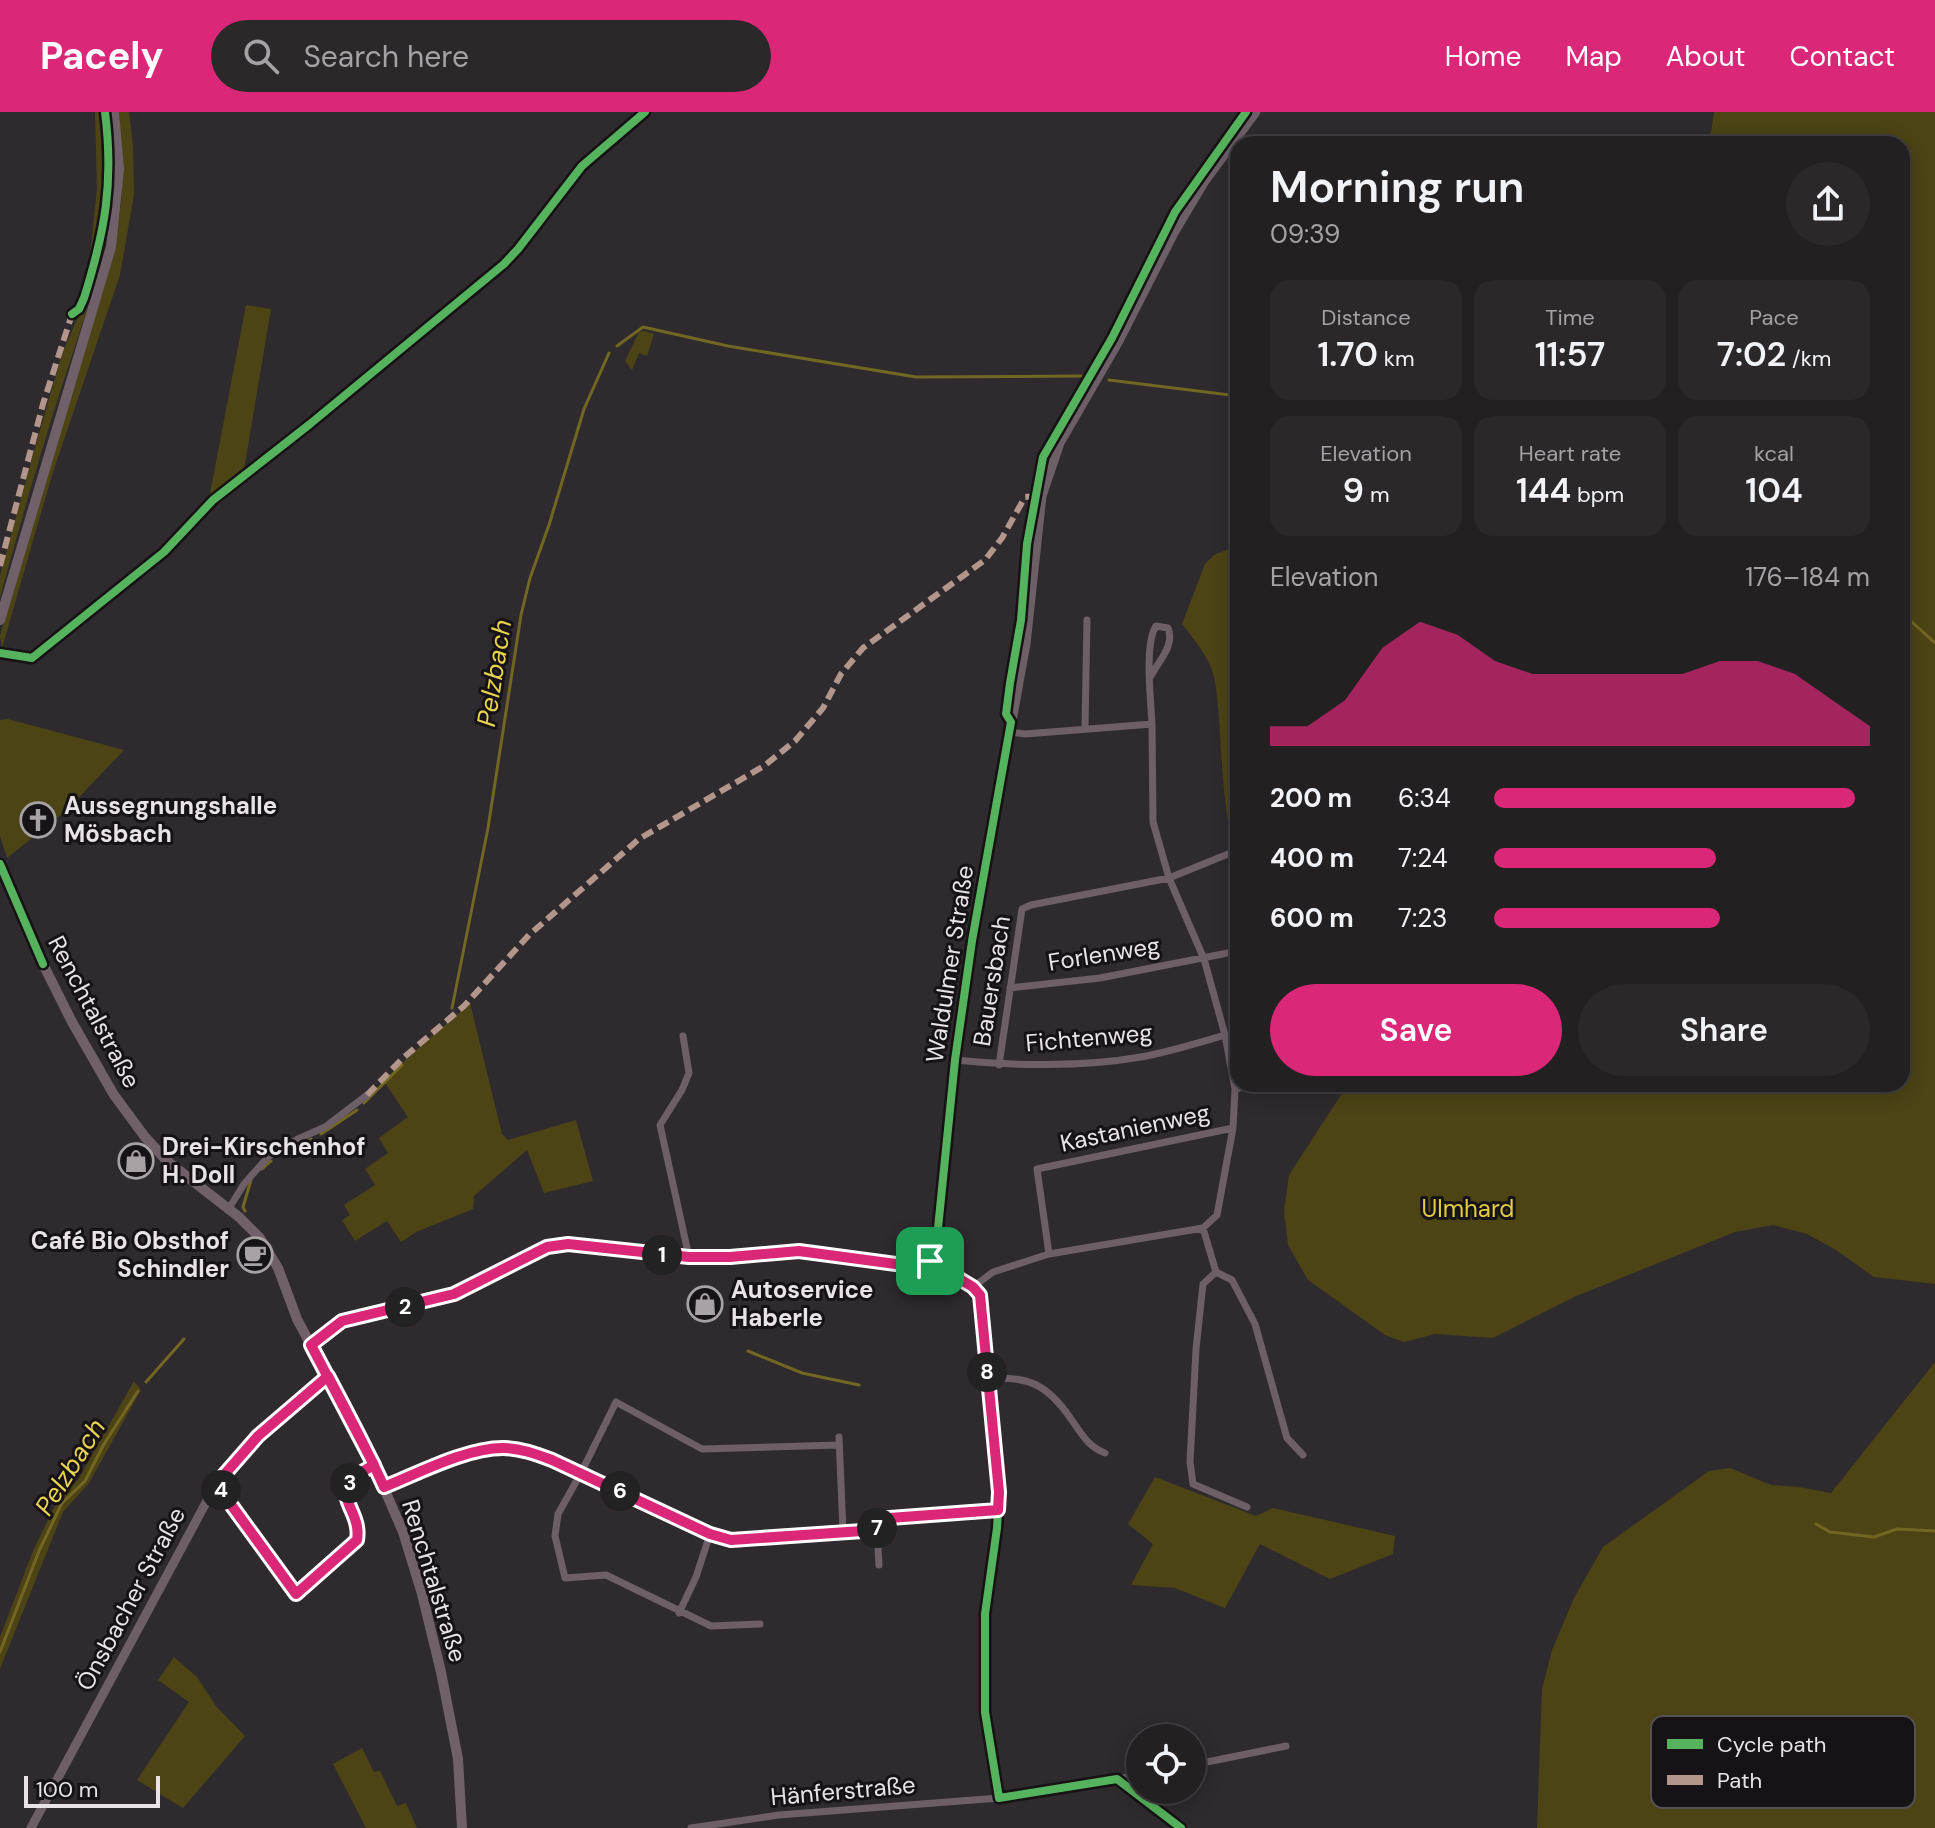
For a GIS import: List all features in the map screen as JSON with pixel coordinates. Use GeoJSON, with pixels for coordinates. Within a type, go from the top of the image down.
{"type":"FeatureCollection","features":[{"type":"Feature","properties":{"kind":"main road"},"geometry":{"type":"LineString","coordinates":[[0,620],[111,247],[119,169],[114,112]]}},
{"type":"Feature","properties":{"kind":"main road","name":"Renchtalstraße"},"geometry":{"type":"LineString","coordinates":[[0,864],[72,1022],[114,1095],[157,1152],[260,1238],[269,1251],[311,1345],[374,1465],[403,1532],[441,1672],[458,1759],[462,1828]]}},
{"type":"Feature","properties":{"kind":"street","name":"Waldulmer Straße"},"geometry":{"type":"LineString","coordinates":[[1239,136],[1256,112]]}},
{"type":"Feature","properties":{"kind":"street","name":"Waldulmer Straße"},"geometry":{"type":"LineString","coordinates":[[930,1261],[936,1248],[955,1060],[972,941],[1030,619],[1042,496],[1053,458],[1192,201],[1230,148]]}},
{"type":"Feature","properties":{"kind":"street"},"geometry":{"type":"LineString","coordinates":[[1085,728],[1087,620]]}},
{"type":"Feature","properties":{"kind":"street"},"geometry":{"type":"LineString","coordinates":[[1151,676],[1171,634],[1168,628],[1161,625],[1156,626],[1151,638],[1151,676],[1153,822],[1169,878],[1204,959],[1230,1062]]}},
{"type":"Feature","properties":{"kind":"street"},"geometry":{"type":"LineString","coordinates":[[1010,732],[1025,734],[1152,724]]}},
{"type":"Feature","properties":{"kind":"street"},"geometry":{"type":"LineString","coordinates":[[1169,878],[1230,853]]}},
{"type":"Feature","properties":{"kind":"street","name":"Bauersbach"},"geometry":{"type":"LineString","coordinates":[[999,1065],[1022,909],[1169,878]]}},
{"type":"Feature","properties":{"kind":"street","name":"Forlenweg"},"geometry":{"type":"LineString","coordinates":[[1010,988],[1100,978],[1230,953]]}},
{"type":"Feature","properties":{"kind":"street","name":"Fichtenweg"},"geometry":{"type":"LineString","coordinates":[[955,1060],[999,1065],[1141,1057],[1225,1035]]}},
{"type":"Feature","properties":{"kind":"street"},"geometry":{"type":"LineString","coordinates":[[683,1036],[689,1073],[660,1125],[689,1257]]}},
{"type":"Feature","properties":{"kind":"street"},"geometry":{"type":"LineString","coordinates":[[973,1287],[993,1272],[1049,1254],[1203,1228],[1217,1215],[1233,1128],[1235,1092]]}},
{"type":"Feature","properties":{"kind":"street"},"geometry":{"type":"LineString","coordinates":[[228,1210],[244,1184],[268,1157],[325,1127],[367,1095]]}},
{"type":"Feature","properties":{"kind":"street","name":"Kastanienweg"},"geometry":{"type":"LineString","coordinates":[[1049,1254],[1037,1169],[1233,1128]]}},
{"type":"Feature","properties":{"kind":"street"},"geometry":{"type":"LineString","coordinates":[[1203,1228],[1216,1272],[1232,1280],[1255,1324],[1287,1438],[1303,1455]]}},
{"type":"Feature","properties":{"kind":"street"},"geometry":{"type":"LineString","coordinates":[[311,1345],[342,1321],[454,1294],[547,1247],[568,1244],[689,1257],[799,1251],[918,1267],[930,1261],[973,1287],[980,1295],[983,1309],[999,1492],[985,1614],[985,1712],[999,1798]]}},
{"type":"Feature","properties":{"kind":"street"},"geometry":{"type":"LineString","coordinates":[[1216,1272],[1203,1284],[1190,1462],[1193,1484],[1247,1507]]}},
{"type":"Feature","properties":{"kind":"street","name":"Önsbacher Straße"},"geometry":{"type":"LineString","coordinates":[[31,1828],[216,1484],[258,1436],[328,1376]]}},
{"type":"Feature","properties":{"kind":"street"},"geometry":{"type":"LineString","coordinates":[[987,1379],[1021,1379],[1042,1386],[1062,1406],[1084,1439],[1105,1453]]}},
{"type":"Feature","properties":{"kind":"street"},"geometry":{"type":"LineString","coordinates":[[760,1624],[711,1626],[606,1575],[565,1578],[555,1525],[558,1514],[616,1402],[702,1449],[839,1441],[843,1531]]}},
{"type":"Feature","properties":{"kind":"street"},"geometry":{"type":"LineString","coordinates":[[384,1487],[485,1449],[505,1448],[528,1451],[710,1534],[731,1540],[877,1530]]}},
{"type":"Feature","properties":{"kind":"street"},"geometry":{"type":"LineString","coordinates":[[216,1484],[296,1594],[357,1540],[359,1529],[346,1502],[348,1489],[352,1480],[374,1465]]}},
{"type":"Feature","properties":{"kind":"street"},"geometry":{"type":"LineString","coordinates":[[879,1565],[876,1519],[998,1510]]}},
{"type":"Feature","properties":{"kind":"street"},"geometry":{"type":"LineString","coordinates":[[679,1613],[696,1577],[710,1534]]}},
{"type":"Feature","properties":{"kind":"street"},"geometry":{"type":"LineString","coordinates":[[1206,1762],[1286,1746]]}},
{"type":"Feature","properties":{"kind":"street","name":"Hänferstraße"},"geometry":{"type":"LineString","coordinates":[[691,1828],[779,1815],[999,1798],[1126,1777]]}},
{"type":"Feature","properties":{"kind":"street"},"geometry":{"type":"LineString","coordinates":[[1117,1779],[1181,1828]]}},
{"type":"Feature","properties":{"kind":"green space"},"geometry":{"type":"Polygon","coordinates":[[[95,112],[103,112],[106,195],[100,239],[88,274],[97,189],[95,112]]]}},
{"type":"Feature","properties":{"kind":"green space"},"geometry":{"type":"Polygon","coordinates":[[[107,112],[112,151],[111,188],[101,255],[0,597],[0,576],[51,391],[99,257],[109,185],[107,112]]]}},
{"type":"Feature","properties":{"kind":"green space"},"geometry":{"type":"Polygon","coordinates":[[[119,112],[129,112],[134,195],[120,275],[52,475],[2,648],[0,636],[30,522],[113,256],[121,204],[119,112]]]}},
{"type":"Feature","properties":{"kind":"green space","name":"Ulmhard"},"geometry":{"type":"Polygon","coordinates":[[[1714,112],[1935,112],[1935,1284],[1874,1277],[1807,1234],[1773,1225],[1735,1232],[1574,1297],[1493,1338],[1435,1334],[1404,1342],[1385,1335],[1308,1280],[1288,1245],[1284,1211],[1289,1175],[1343,1092],[1910,1092],[1910,136],[1706,136],[1711,133],[1714,112]]]}},
{"type":"Feature","properties":{"kind":"green space"},"geometry":{"type":"Polygon","coordinates":[[[246,305],[271,309],[244,470],[209,499],[246,305]]]}},
{"type":"Feature","properties":{"kind":"green space"},"geometry":{"type":"Polygon","coordinates":[[[639,332],[654,334],[647,356],[639,353],[632,370],[625,361],[639,332]]]}},
{"type":"Feature","properties":{"kind":"green space"},"geometry":{"type":"Polygon","coordinates":[[[1230,548],[1230,826],[1224,794],[1214,677],[1205,656],[1182,624],[1205,564],[1214,555],[1230,548]]]}},
{"type":"Feature","properties":{"kind":"green space"},"geometry":{"type":"Polygon","coordinates":[[[8,719],[124,750],[67,810],[7,858],[0,836],[0,720],[8,719]]]}},
{"type":"Feature","properties":{"kind":"green space"},"geometry":{"type":"Polygon","coordinates":[[[470,1003],[502,1134],[508,1140],[576,1120],[593,1181],[544,1193],[527,1150],[474,1196],[473,1209],[416,1232],[401,1242],[387,1221],[355,1241],[342,1220],[350,1215],[344,1205],[375,1185],[365,1169],[388,1153],[379,1138],[408,1117],[385,1083],[406,1059],[470,1003]]]}},
{"type":"Feature","properties":{"kind":"green space"},"geometry":{"type":"Polygon","coordinates":[[[1935,1362],[1935,1828],[1537,1828],[1542,1689],[1552,1650],[1574,1598],[1603,1547],[1709,1471],[1730,1468],[1771,1485],[1831,1493],[1935,1362]]]}},
{"type":"Feature","properties":{"kind":"green space"},"geometry":{"type":"Polygon","coordinates":[[[134,1381],[141,1390],[89,1483],[63,1512],[0,1669],[0,1637],[33,1551],[59,1497],[78,1480],[134,1381]]]}},
{"type":"Feature","properties":{"kind":"green space"},"geometry":{"type":"Polygon","coordinates":[[[1155,1477],[1256,1516],[1273,1508],[1395,1536],[1393,1554],[1330,1579],[1260,1544],[1225,1608],[1175,1588],[1131,1585],[1153,1544],[1128,1524],[1155,1477]]]}},
{"type":"Feature","properties":{"kind":"green space"},"geometry":{"type":"Polygon","coordinates":[[[174,1657],[197,1677],[216,1706],[245,1736],[183,1808],[137,1780],[189,1702],[158,1680],[174,1657]]]}},
{"type":"Feature","properties":{"kind":"green space"},"geometry":{"type":"Polygon","coordinates":[[[362,1748],[374,1772],[380,1771],[397,1806],[406,1803],[417,1828],[366,1828],[333,1764],[362,1748]]]}},
{"type":"Feature","properties":{"kind":"waterway","name":"Pelzbach"},"geometry":{"type":"LineString","coordinates":[[617,346],[643,327],[728,346],[916,377],[1081,376]]}},
{"type":"Feature","properties":{"kind":"waterway","name":"Pelzbach"},"geometry":{"type":"LineString","coordinates":[[452,1008],[488,828],[521,615],[584,409],[609,353]]}},
{"type":"Feature","properties":{"kind":"waterway","name":"Pelzbach"},"geometry":{"type":"LineString","coordinates":[[1109,380],[1230,395]]}},
{"type":"Feature","properties":{"kind":"waterway","name":"Pelzbach"},"geometry":{"type":"LineString","coordinates":[[1910,620],[1935,643]]}},
{"type":"Feature","properties":{"kind":"waterway"},"geometry":{"type":"LineString","coordinates":[[364,1103],[402,1065]]}},
{"type":"Feature","properties":{"kind":"waterway"},"geometry":{"type":"LineString","coordinates":[[321,1134],[357,1110]]}},
{"type":"Feature","properties":{"kind":"waterway"},"geometry":{"type":"LineString","coordinates":[[279,1155],[311,1139]]}},
{"type":"Feature","properties":{"kind":"waterway"},"geometry":{"type":"LineString","coordinates":[[262,1169],[271,1161]]}},
{"type":"Feature","properties":{"kind":"waterway"},"geometry":{"type":"LineString","coordinates":[[245,1211],[243,1207],[251,1180]]}},
{"type":"Feature","properties":{"kind":"waterway","name":"Pelzbach"},"geometry":{"type":"LineString","coordinates":[[146,1382],[184,1339]]}},
{"type":"Feature","properties":{"kind":"waterway"},"geometry":{"type":"LineString","coordinates":[[748,1351],[802,1373],[859,1385]]}},
{"type":"Feature","properties":{"kind":"waterway","name":"Pelzbach"},"geometry":{"type":"LineString","coordinates":[[0,1652],[39,1551],[62,1503],[85,1481],[104,1444],[138,1391]]}},
{"type":"Feature","properties":{"kind":"waterway"},"geometry":{"type":"LineString","coordinates":[[1816,1524],[1830,1532],[1874,1537],[1897,1529],[1935,1531]]}},
{"type":"Feature","properties":{"kind":"marked path"},"geometry":{"type":"LineString","coordinates":[[0,566],[43,404],[74,308]]}},
{"type":"Feature","properties":{"kind":"marked path"},"geometry":{"type":"LineString","coordinates":[[367,1095],[403,1058],[464,1006],[529,935],[639,839],[764,766],[795,741],[823,708],[841,674],[863,648],[985,560],[1002,538],[1025,497],[1038,496]]}},
{"type":"Feature","properties":{"kind":"cycle path"},"geometry":{"type":"LineString","coordinates":[[72,314],[79,309],[84,298],[106,206],[108,138],[105,112]]}},
{"type":"Feature","properties":{"kind":"cycle path"},"geometry":{"type":"LineString","coordinates":[[0,653],[32,658],[164,552],[213,500],[504,264],[582,166],[645,112]]}},
{"type":"Feature","properties":{"kind":"cycle path"},"geometry":{"type":"LineString","coordinates":[[1181,1828],[1117,1779],[999,1798],[985,1712],[985,1614],[999,1492],[983,1309],[970,1285],[930,1261],[936,1248],[955,1060],[972,941],[1011,722],[1006,714],[1021,620],[1027,544],[1043,457],[1112,338],[1175,212],[1246,112]]}},
{"type":"Feature","properties":{"kind":"cycle path"},"geometry":{"type":"LineString","coordinates":[[0,864],[43,964]]}},
{"type":"Feature","properties":{"kind":"place","name":"Aussegnungshalle Mösbach"},"geometry":{"type":"Point","coordinates":[38,820]}},
{"type":"Feature","properties":{"kind":"place","name":"Drei-Kirschenhof H. Doll"},"geometry":{"type":"Point","coordinates":[136,1161]}},
{"type":"Feature","properties":{"kind":"place","name":"Café Bio Obsthof Schindler"},"geometry":{"type":"Point","coordinates":[255,1255]}},
{"type":"Feature","properties":{"kind":"place","name":"Autoservice Haberle"},"geometry":{"type":"Point","coordinates":[705,1304]}},
{"type":"Feature","properties":{"kind":"route"},"geometry":{"type":"LineString","coordinates":[[930,1261],[918,1267],[799,1251],[689,1257],[568,1244],[547,1247],[526,1256],[454,1294],[342,1321],[311,1345],[328,1376],[374,1465],[352,1480],[348,1489],[346,1502],[359,1529],[357,1540],[296,1594],[216,1484],[258,1436],[328,1376],[366,1449],[374,1465],[384,1487],[485,1449],[505,1448],[528,1451],[552,1460],[710,1534],[731,1540],[877,1530],[876,1519],[998,1510],[999,1492],[980,1295],[973,1287],[930,1261]]}}]}
